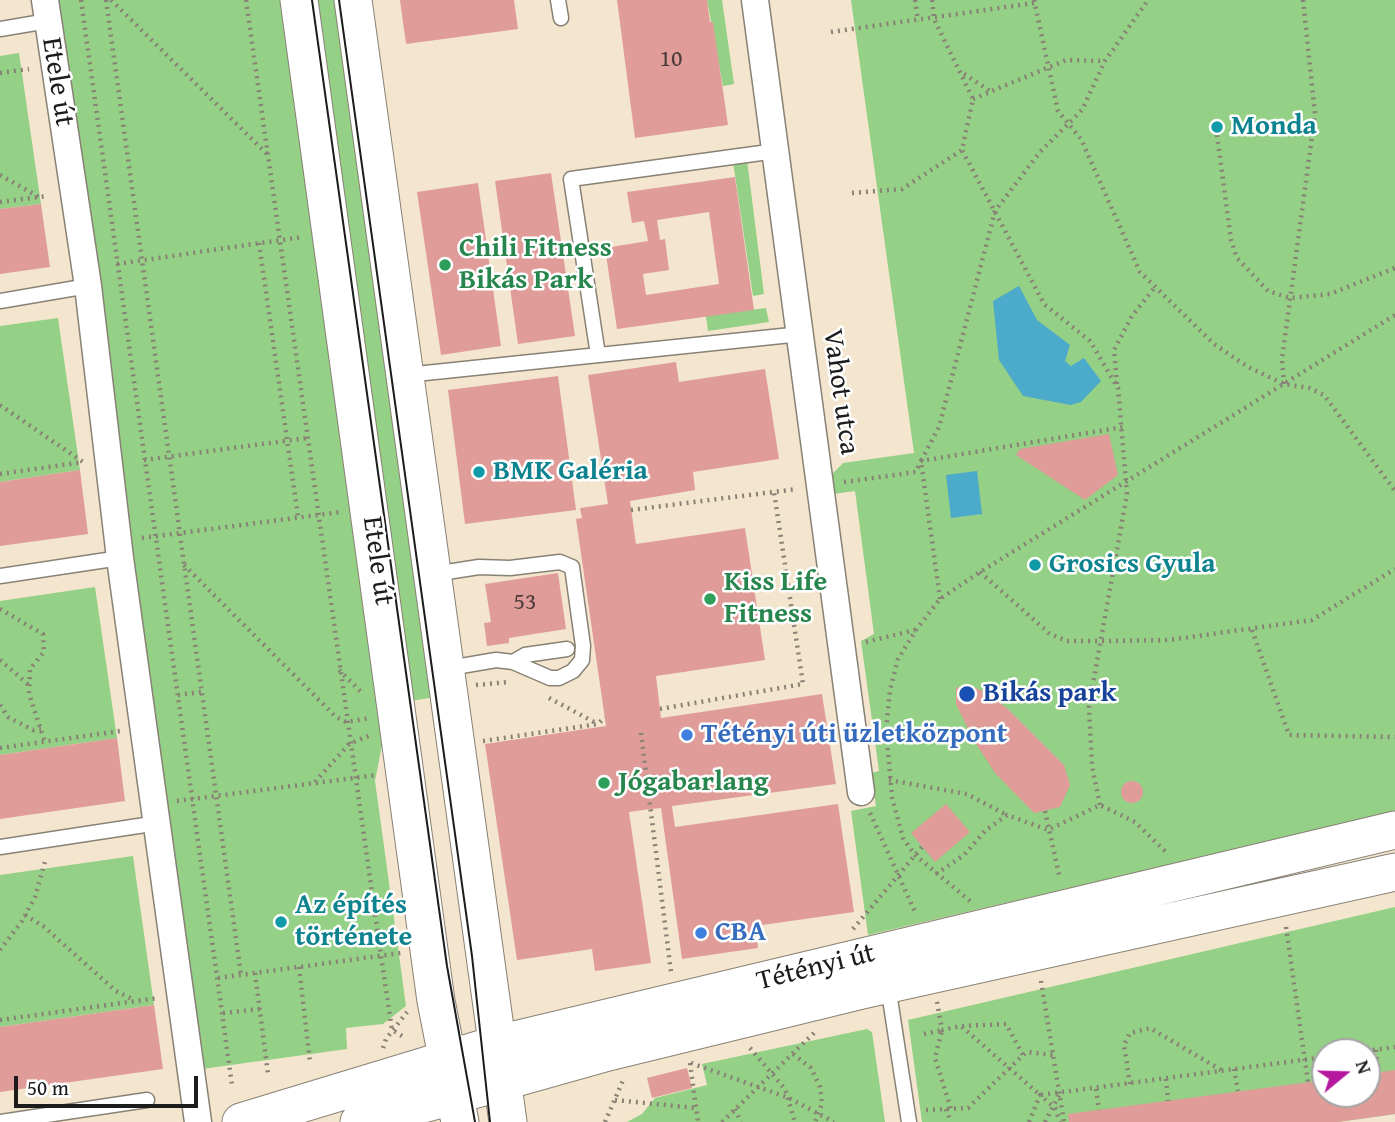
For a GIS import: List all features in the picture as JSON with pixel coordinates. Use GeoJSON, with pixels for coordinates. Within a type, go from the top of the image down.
{"type":"FeatureCollection","features":[{"type":"Feature","properties":{"kind":"main road","name":"Etele út"},"geometry":{"type":"LineString","coordinates":[[299,0],[436,1001],[457,1108]]}},
{"type":"Feature","properties":{"kind":"main road","name":"Etele út"},"geometry":{"type":"LineString","coordinates":[[353,0],[434,574],[461,680],[508,1122]]}},
{"type":"Feature","properties":{"kind":"main road","name":"Tétényi út"},"geometry":{"type":"LineString","coordinates":[[241,1122],[498,1044],[874,959],[1395,830]]}},
{"type":"Feature","properties":{"kind":"main road","name":"Tétényi út"},"geometry":{"type":"LineString","coordinates":[[359,1122],[457,1108],[504,1082],[608,1052],[874,959],[1395,872]]}},
{"type":"Feature","properties":{"kind":"street","name":"Vahot utca"},"geometry":{"type":"LineString","coordinates":[[755,0],[861,792]]}},
{"type":"Feature","properties":{"kind":"street","name":"Etele út"},"geometry":{"type":"LineString","coordinates":[[46,10],[87,278],[119,549],[198,1122]]}},
{"type":"Feature","properties":{"kind":"lane"},"geometry":{"type":"LineString","coordinates":[[558,0],[561,18]]}},
{"type":"Feature","properties":{"kind":"lane"},"geometry":{"type":"LineString","coordinates":[[0,29],[46,10]]}},
{"type":"Feature","properties":{"kind":"lane"},"geometry":{"type":"LineString","coordinates":[[598,355],[570,179],[776,151]]}},
{"type":"Feature","properties":{"kind":"lane"},"geometry":{"type":"LineString","coordinates":[[0,302],[87,278]]}},
{"type":"Feature","properties":{"kind":"lane"},"geometry":{"type":"LineString","coordinates":[[406,375],[801,334]]}},
{"type":"Feature","properties":{"kind":"lane"},"geometry":{"type":"LineString","coordinates":[[0,576],[119,549]]}},
{"type":"Feature","properties":{"kind":"lane"},"geometry":{"type":"LineString","coordinates":[[434,574],[479,567],[510,568],[560,562],[572,567],[583,646],[578,666],[567,675],[550,678],[513,662],[496,660],[472,663],[461,680]]}},
{"type":"Feature","properties":{"kind":"lane"},"geometry":{"type":"LineString","coordinates":[[513,662],[525,656],[568,649]]}},
{"type":"Feature","properties":{"kind":"lane"},"geometry":{"type":"LineString","coordinates":[[0,847],[51,839],[157,813]]}},
{"type":"Feature","properties":{"kind":"lane"},"geometry":{"type":"LineString","coordinates":[[874,959],[908,1116]]}},
{"type":"Feature","properties":{"kind":"lane"},"geometry":{"type":"LineString","coordinates":[[0,1122],[67,1117],[147,1100]]}},
{"type":"Feature","properties":{"kind":"path"},"geometry":{"type":"LineString","coordinates":[[81,0],[232,1085]]}},
{"type":"Feature","properties":{"kind":"path"},"geometry":{"type":"LineString","coordinates":[[108,0],[268,155]]}},
{"type":"Feature","properties":{"kind":"path"},"geometry":{"type":"LineString","coordinates":[[108,0],[141,260],[241,975]]}},
{"type":"Feature","properties":{"kind":"path"},"geometry":{"type":"LineString","coordinates":[[246,0],[349,744],[392,1030],[402,1036]]}},
{"type":"Feature","properties":{"kind":"path"},"geometry":{"type":"LineString","coordinates":[[915,0],[918,21]]}},
{"type":"Feature","properties":{"kind":"path"},"geometry":{"type":"LineString","coordinates":[[852,194],[902,190],[962,150],[969,131],[973,99],[934,19],[932,0]]}},
{"type":"Feature","properties":{"kind":"path"},"geometry":{"type":"LineString","coordinates":[[631,510],[916,472],[939,427],[995,211],[1040,152],[1082,110],[1105,61],[1148,0]]}},
{"type":"Feature","properties":{"kind":"path"},"geometry":{"type":"LineString","coordinates":[[1284,384],[1282,359],[1315,114],[1303,0]]}},
{"type":"Feature","properties":{"kind":"path"},"geometry":{"type":"LineString","coordinates":[[831,32],[934,19],[1034,1],[1058,111],[1081,139],[1140,272],[1214,344],[1248,367],[1284,384],[1309,388],[1324,395],[1395,491]]}},
{"type":"Feature","properties":{"kind":"path"},"geometry":{"type":"LineString","coordinates":[[973,99],[1048,65],[1066,60],[1105,61]]}},
{"type":"Feature","properties":{"kind":"path"},"geometry":{"type":"LineString","coordinates":[[0,73],[29,69]]}},
{"type":"Feature","properties":{"kind":"path"},"geometry":{"type":"LineString","coordinates":[[963,74],[990,92]]}},
{"type":"Feature","properties":{"kind":"path"},"geometry":{"type":"LineString","coordinates":[[1217,135],[1231,240],[1237,258],[1268,291],[1290,298],[1330,294],[1395,268]]}},
{"type":"Feature","properties":{"kind":"path"},"geometry":{"type":"LineString","coordinates":[[962,150],[1044,303],[1090,341],[1118,388]]}},
{"type":"Feature","properties":{"kind":"path"},"geometry":{"type":"LineString","coordinates":[[0,175],[43,197],[0,202]]}},
{"type":"Feature","properties":{"kind":"path"},"geometry":{"type":"LineString","coordinates":[[87,278],[118,264],[304,237]]}},
{"type":"Feature","properties":{"kind":"path"},"geometry":{"type":"LineString","coordinates":[[259,243],[298,516]]}},
{"type":"Feature","properties":{"kind":"path"},"geometry":{"type":"LineString","coordinates":[[1100,805],[1092,766],[1089,706],[1128,480],[1114,351],[1132,316],[1155,287]]}},
{"type":"Feature","properties":{"kind":"path"},"geometry":{"type":"LineString","coordinates":[[971,901],[915,855],[903,838],[890,780],[886,729],[890,690],[898,659],[916,630],[940,599],[980,572],[1066,522],[1128,480],[1395,315]]}},
{"type":"Feature","properties":{"kind":"path"},"geometry":{"type":"LineString","coordinates":[[0,405],[84,462],[0,474]]}},
{"type":"Feature","properties":{"kind":"path"},"geometry":{"type":"LineString","coordinates":[[922,461],[1123,427]]}},
{"type":"Feature","properties":{"kind":"path"},"geometry":{"type":"LineString","coordinates":[[144,460],[307,438]]}},
{"type":"Feature","properties":{"kind":"path"},"geometry":{"type":"LineString","coordinates":[[922,461],[940,599]]}},
{"type":"Feature","properties":{"kind":"path"},"geometry":{"type":"LineString","coordinates":[[660,709],[803,684],[774,492]]}},
{"type":"Feature","properties":{"kind":"path"},"geometry":{"type":"LineString","coordinates":[[119,549],[154,536],[342,512]]}},
{"type":"Feature","properties":{"kind":"path"},"geometry":{"type":"LineString","coordinates":[[183,565],[336,717],[346,722],[372,718]]}},
{"type":"Feature","properties":{"kind":"path"},"geometry":{"type":"LineString","coordinates":[[980,572],[1050,634],[1067,641],[1101,641],[1170,640],[1312,620],[1395,569]]}},
{"type":"Feature","properties":{"kind":"path"},"geometry":{"type":"LineString","coordinates":[[0,609],[43,634],[44,652],[30,669],[30,686],[45,742]]}},
{"type":"Feature","properties":{"kind":"path"},"geometry":{"type":"LineString","coordinates":[[842,645],[888,639],[916,630]]}},
{"type":"Feature","properties":{"kind":"path"},"geometry":{"type":"LineString","coordinates":[[1252,630],[1289,735],[1395,737]]}},
{"type":"Feature","properties":{"kind":"path"},"geometry":{"type":"LineString","coordinates":[[0,660],[30,686]]}},
{"type":"Feature","properties":{"kind":"path"},"geometry":{"type":"LineString","coordinates":[[339,670],[369,700]]}},
{"type":"Feature","properties":{"kind":"path"},"geometry":{"type":"LineString","coordinates":[[461,680],[516,682]]}},
{"type":"Feature","properties":{"kind":"path"},"geometry":{"type":"LineString","coordinates":[[536,691],[598,724]]}},
{"type":"Feature","properties":{"kind":"path"},"geometry":{"type":"LineString","coordinates":[[178,695],[201,692]]}},
{"type":"Feature","properties":{"kind":"path"},"geometry":{"type":"LineString","coordinates":[[0,705],[8,717],[33,730],[41,729]]}},
{"type":"Feature","properties":{"kind":"path"},"geometry":{"type":"LineString","coordinates":[[479,742],[598,724],[605,717]]}},
{"type":"Feature","properties":{"kind":"path"},"geometry":{"type":"LineString","coordinates":[[0,748],[122,731]]}},
{"type":"Feature","properties":{"kind":"path"},"geometry":{"type":"LineString","coordinates":[[641,733],[671,973]]}},
{"type":"Feature","properties":{"kind":"path"},"geometry":{"type":"LineString","coordinates":[[314,783],[349,744],[374,735]]}},
{"type":"Feature","properties":{"kind":"path"},"geometry":{"type":"LineString","coordinates":[[157,813],[193,799],[388,774]]}},
{"type":"Feature","properties":{"kind":"path"},"geometry":{"type":"LineString","coordinates":[[916,914],[861,792],[890,780],[967,794],[1007,816],[1048,830],[1100,805]]}},
{"type":"Feature","properties":{"kind":"path"},"geometry":{"type":"LineString","coordinates":[[1100,805],[1135,822],[1171,857]]}},
{"type":"Feature","properties":{"kind":"path"},"geometry":{"type":"LineString","coordinates":[[1045,811],[1060,880]]}},
{"type":"Feature","properties":{"kind":"path"},"geometry":{"type":"LineString","coordinates":[[936,874],[964,855],[986,830],[1007,816]]}},
{"type":"Feature","properties":{"kind":"path"},"geometry":{"type":"LineString","coordinates":[[0,950],[35,897],[51,839]]}},
{"type":"Feature","properties":{"kind":"path"},"geometry":{"type":"LineString","coordinates":[[874,959],[850,932],[922,847]]}},
{"type":"Feature","properties":{"kind":"path"},"geometry":{"type":"LineString","coordinates":[[25,915],[43,926],[116,991],[136,1001]]}},
{"type":"Feature","properties":{"kind":"path"},"geometry":{"type":"LineString","coordinates":[[1286,927],[1308,1082]]}},
{"type":"Feature","properties":{"kind":"path"},"geometry":{"type":"LineString","coordinates":[[218,978],[404,953]]}},
{"type":"Feature","properties":{"kind":"path"},"geometry":{"type":"LineString","coordinates":[[299,967],[310,1062]]}},
{"type":"Feature","properties":{"kind":"path"},"geometry":{"type":"LineString","coordinates":[[255,973],[268,1074]]}},
{"type":"Feature","properties":{"kind":"path"},"geometry":{"type":"LineString","coordinates":[[1041,981],[1062,1122]]}},
{"type":"Feature","properties":{"kind":"path"},"geometry":{"type":"LineString","coordinates":[[934,990],[942,1030],[934,1058],[951,1122]]}},
{"type":"Feature","properties":{"kind":"path"},"geometry":{"type":"LineString","coordinates":[[0,1020],[159,998]]}},
{"type":"Feature","properties":{"kind":"path"},"geometry":{"type":"LineString","coordinates":[[223,1013],[260,1009]]}},
{"type":"Feature","properties":{"kind":"path"},"geometry":{"type":"LineString","coordinates":[[924,1034],[961,1027],[1006,1024],[1023,1055]]}},
{"type":"Feature","properties":{"kind":"path"},"geometry":{"type":"LineString","coordinates":[[961,1027],[1055,1108],[1062,1122]]}},
{"type":"Feature","properties":{"kind":"path"},"geometry":{"type":"LineString","coordinates":[[1130,1084],[1124,1045],[1130,1033],[1150,1028],[1223,1071]]}},
{"type":"Feature","properties":{"kind":"path"},"geometry":{"type":"LineString","coordinates":[[722,1122],[814,1033]]}},
{"type":"Feature","properties":{"kind":"path"},"geometry":{"type":"LineString","coordinates":[[750,1048],[773,1073],[789,1098],[795,1122]]}},
{"type":"Feature","properties":{"kind":"path"},"geometry":{"type":"LineString","coordinates":[[908,1116],[968,1108],[1027,1052],[1053,1055]]}},
{"type":"Feature","properties":{"kind":"path"},"geometry":{"type":"LineString","coordinates":[[793,1054],[811,1068],[818,1079],[822,1096],[820,1113],[815,1122]]}},
{"type":"Feature","properties":{"kind":"path"},"geometry":{"type":"LineString","coordinates":[[1040,1095],[1311,1059]]}},
{"type":"Feature","properties":{"kind":"path"},"geometry":{"type":"LineString","coordinates":[[698,1122],[690,1063],[789,1098],[834,1122]]}},
{"type":"Feature","properties":{"kind":"path"},"geometry":{"type":"LineString","coordinates":[[1234,1069],[1238,1091]]}},
{"type":"Feature","properties":{"kind":"path"},"geometry":{"type":"LineString","coordinates":[[605,1122],[624,1078]]}},
{"type":"Feature","properties":{"kind":"path"},"geometry":{"type":"LineString","coordinates":[[1166,1079],[1168,1101]]}},
{"type":"Feature","properties":{"kind":"path"},"geometry":{"type":"LineString","coordinates":[[1096,1089],[1098,1110]]}},
{"type":"Feature","properties":{"kind":"path"},"geometry":{"type":"LineString","coordinates":[[1045,1122],[1055,1108],[1059,1094]]}},
{"type":"Feature","properties":{"kind":"path"},"geometry":{"type":"LineString","coordinates":[[1029,1122],[1040,1095]]}},
{"type":"Feature","properties":{"kind":"path"},"geometry":{"type":"LineString","coordinates":[[615,1100],[696,1108]]}},
{"type":"Feature","properties":{"kind":"path"},"geometry":{"type":"LineString","coordinates":[[735,1109],[741,1122]]}},
{"type":"Feature","properties":{"kind":"green space"},"geometry":{"type":"Polygon","coordinates":[[[56,0],[283,0],[384,735],[375,781],[406,1006],[383,1024],[346,1028],[347,1049],[202,1069],[56,0]]]}},
{"type":"Feature","properties":{"kind":"green space"},"geometry":{"type":"Polygon","coordinates":[[[313,0],[340,0],[435,697],[411,701],[313,0]]]}},
{"type":"Feature","properties":{"kind":"green space"},"geometry":{"type":"Polygon","coordinates":[[[707,0],[722,0],[734,84],[723,86],[707,0]]]}},
{"type":"Feature","properties":{"kind":"green space","name":"Bikás park"},"geometry":{"type":"Polygon","coordinates":[[[851,0],[1395,0],[1395,812],[868,935],[851,811],[876,806],[871,773],[879,771],[861,641],[874,634],[855,491],[833,494],[831,475],[843,463],[914,453],[851,0]]]}},
{"type":"Feature","properties":{"kind":"green space"},"geometry":{"type":"Polygon","coordinates":[[[19,53],[41,204],[0,209],[0,56],[19,53]]]}},
{"type":"Feature","properties":{"kind":"green space"},"geometry":{"type":"Polygon","coordinates":[[[747,160],[764,294],[753,296],[733,162],[747,160]]]}},
{"type":"Feature","properties":{"kind":"green space"},"geometry":{"type":"Polygon","coordinates":[[[766,308],[769,322],[708,331],[706,316],[766,308]]]}},
{"type":"Feature","properties":{"kind":"green space"},"geometry":{"type":"Polygon","coordinates":[[[58,318],[80,470],[0,482],[0,326],[58,318]]]}},
{"type":"Feature","properties":{"kind":"green space"},"geometry":{"type":"Polygon","coordinates":[[[95,587],[117,738],[0,755],[0,601],[95,587]]]}},
{"type":"Feature","properties":{"kind":"green space"},"geometry":{"type":"Polygon","coordinates":[[[133,856],[154,1005],[0,1027],[0,875],[133,856]]]}},
{"type":"Feature","properties":{"kind":"green space"},"geometry":{"type":"Polygon","coordinates":[[[1395,907],[1395,1114],[1338,1122],[922,1122],[908,1020],[1395,907]]]}},
{"type":"Feature","properties":{"kind":"green space"},"geometry":{"type":"Polygon","coordinates":[[[867,1029],[872,1032],[885,1122],[627,1122],[642,1114],[655,1098],[707,1085],[702,1064],[867,1029]]]}},
{"type":"Feature","properties":{"kind":"water"},"geometry":{"type":"Polygon","coordinates":[[[1019,286],[1037,320],[1070,345],[1065,361],[1071,366],[1084,358],[1101,381],[1081,402],[1071,405],[1023,396],[999,360],[993,301],[1019,286]]]}},
{"type":"Feature","properties":{"kind":"water"},"geometry":{"type":"Polygon","coordinates":[[[977,471],[982,514],[951,518],[946,475],[977,471]]]}},
{"type":"Feature","properties":{"kind":"building"},"geometry":{"type":"Polygon","coordinates":[[[400,0],[514,0],[518,29],[406,44],[400,0]]]}},
{"type":"Feature","properties":{"kind":"building"},"geometry":{"type":"Polygon","coordinates":[[[617,0],[707,0],[710,22],[713,22],[728,125],[635,138],[617,0]]]}},
{"type":"Feature","properties":{"kind":"building"},"geometry":{"type":"Polygon","coordinates":[[[551,173],[575,336],[518,344],[495,181],[551,173]]]}},
{"type":"Feature","properties":{"kind":"building"},"geometry":{"type":"Polygon","coordinates":[[[735,177],[754,310],[617,329],[605,248],[648,241],[644,221],[632,223],[627,192],[735,177]],[[709,212],[657,220],[660,240],[665,239],[669,270],[643,274],[646,295],[719,284],[709,212]]]}},
{"type":"Feature","properties":{"kind":"building"},"geometry":{"type":"Polygon","coordinates":[[[478,183],[501,346],[441,355],[417,192],[478,183]]]}},
{"type":"Feature","properties":{"kind":"building"},"geometry":{"type":"Polygon","coordinates":[[[41,204],[50,267],[0,274],[0,209],[41,204]]]}},
{"type":"Feature","properties":{"kind":"building","name":"Tétényi úti üzletközpont"},"geometry":{"type":"Polygon","coordinates":[[[676,362],[679,382],[765,369],[779,459],[693,472],[695,490],[630,501],[636,544],[745,528],[765,660],[656,676],[661,718],[822,694],[836,784],[672,806],[675,827],[838,804],[854,912],[755,926],[758,948],[682,959],[661,808],[650,809],[629,812],[651,963],[595,971],[592,949],[517,960],[485,744],[606,726],[576,519],[582,518],[580,508],[608,504],[588,375],[676,362]]]}},
{"type":"Feature","properties":{"kind":"building"},"geometry":{"type":"Polygon","coordinates":[[[558,376],[576,510],[465,524],[448,390],[558,376]]]}},
{"type":"Feature","properties":{"kind":"building"},"geometry":{"type":"Polygon","coordinates":[[[1109,434],[1118,475],[1085,500],[1016,455],[1020,449],[1109,434]]]}},
{"type":"Feature","properties":{"kind":"building"},"geometry":{"type":"Polygon","coordinates":[[[80,470],[88,534],[0,546],[0,482],[80,470]]]}},
{"type":"Feature","properties":{"kind":"building"},"geometry":{"type":"Polygon","coordinates":[[[558,573],[566,629],[509,638],[509,643],[487,646],[484,623],[491,622],[485,584],[558,573]]]}},
{"type":"Feature","properties":{"kind":"building"},"geometry":{"type":"Polygon","coordinates":[[[967,684],[989,694],[1009,710],[1064,765],[1070,785],[1060,807],[1034,813],[995,773],[973,739],[956,704],[956,688],[967,684]]]}},
{"type":"Feature","properties":{"kind":"building"},"geometry":{"type":"Polygon","coordinates":[[[117,738],[125,801],[0,819],[0,755],[117,738]]]}},
{"type":"Feature","properties":{"kind":"building"},"geometry":{"type":"Polygon","coordinates":[[[1132,781],[1140,784],[1143,792],[1140,800],[1132,803],[1124,800],[1121,792],[1124,784],[1132,781]]]}},
{"type":"Feature","properties":{"kind":"building"},"geometry":{"type":"Polygon","coordinates":[[[946,804],[970,832],[935,862],[911,833],[946,804]]]}},
{"type":"Feature","properties":{"kind":"building"},"geometry":{"type":"Polygon","coordinates":[[[154,1005],[163,1069],[0,1092],[0,1027],[154,1005]]]}},
{"type":"Feature","properties":{"kind":"building"},"geometry":{"type":"Polygon","coordinates":[[[687,1068],[692,1088],[652,1098],[647,1078],[687,1068]]]}},
{"type":"Feature","properties":{"kind":"building"},"geometry":{"type":"Polygon","coordinates":[[[1395,1070],[1395,1114],[1338,1122],[1069,1122],[1068,1114],[1311,1082],[1311,1108],[1381,1108],[1381,1072],[1395,1070]]]}},
{"type":"Feature","properties":{"kind":"tram line"},"geometry":{"type":"LineString","coordinates":[[312,0],[447,966],[475,1122]]}},
{"type":"Feature","properties":{"kind":"tram line"},"geometry":{"type":"LineString","coordinates":[[339,0],[472,956],[490,1122]]}},
{"type":"Feature","properties":{"kind":"place","name":"Monda"},"geometry":{"type":"Point","coordinates":[1217,127]}},
{"type":"Feature","properties":{"kind":"place","name":"Chili Fitness Bikás Park"},"geometry":{"type":"Point","coordinates":[445,265]}},
{"type":"Feature","properties":{"kind":"place","name":"BMK Galéria"},"geometry":{"type":"Point","coordinates":[479,472]}},
{"type":"Feature","properties":{"kind":"place","name":"Grosics Gyula"},"geometry":{"type":"Point","coordinates":[1035,565]}},
{"type":"Feature","properties":{"kind":"place","name":"Kiss Life Fitness"},"geometry":{"type":"Point","coordinates":[710,599]}},
{"type":"Feature","properties":{"kind":"place","name":"Bikás park"},"geometry":{"type":"Point","coordinates":[967,694]}},
{"type":"Feature","properties":{"kind":"place","name":"Tétényi úti üzletközpont"},"geometry":{"type":"Point","coordinates":[687,735]}},
{"type":"Feature","properties":{"kind":"place","name":"Jógabarlang"},"geometry":{"type":"Point","coordinates":[604,783]}},
{"type":"Feature","properties":{"kind":"place","name":"Az építés története"},"geometry":{"type":"Point","coordinates":[281,922]}},
{"type":"Feature","properties":{"kind":"place","name":"CBA"},"geometry":{"type":"Point","coordinates":[701,933]}}]}
